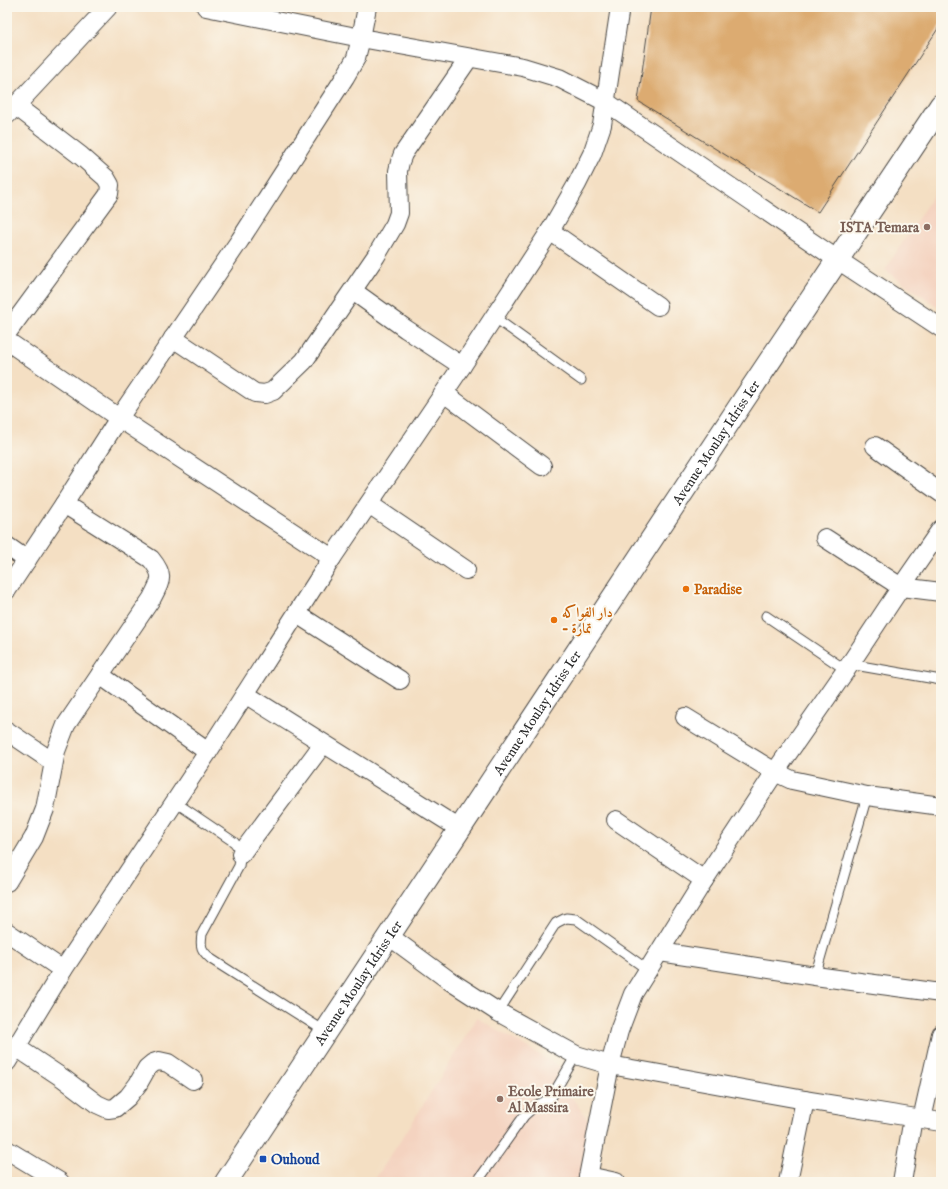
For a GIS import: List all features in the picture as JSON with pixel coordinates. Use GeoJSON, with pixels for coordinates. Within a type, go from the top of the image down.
{"type":"FeatureCollection","features":[{"type":"Feature","properties":{"kind":"main road","name":"Avenue Moulay Idriss Ier"},"geometry":{"type":"LineString","coordinates":[[226,1182],[941,105]]}},
{"type":"Feature","properties":{"kind":"street"},"geometry":{"type":"LineString","coordinates":[[7,333],[109,194],[110,185],[106,178],[12,111],[108,7]]}},
{"type":"Feature","properties":{"kind":"street"},"geometry":{"type":"LineString","coordinates":[[206,7],[239,10],[361,38],[524,67],[559,78],[606,102],[838,260],[941,328]]}},
{"type":"Feature","properties":{"kind":"street"},"geometry":{"type":"LineString","coordinates":[[7,590],[119,418],[240,240],[346,77],[356,58],[367,7]]}},
{"type":"Feature","properties":{"kind":"street"},"geometry":{"type":"LineString","coordinates":[[7,1062],[63,970],[208,752],[332,558],[462,366],[550,231],[592,154],[602,125],[608,76],[620,7]]}},
{"type":"Feature","properties":{"kind":"street"},"geometry":{"type":"LineString","coordinates":[[173,338],[255,393],[265,394],[273,391],[282,384],[304,361],[353,291],[395,224],[399,213],[398,171],[403,154],[468,58]]}},
{"type":"Feature","properties":{"kind":"street"},"geometry":{"type":"LineString","coordinates":[[550,231],[658,306]]}},
{"type":"Feature","properties":{"kind":"street"},"geometry":{"type":"LineString","coordinates":[[353,291],[406,329],[462,366]]}},
{"type":"Feature","properties":{"kind":"street"},"geometry":{"type":"LineString","coordinates":[[7,341],[119,418],[332,558]]}},
{"type":"Feature","properties":{"kind":"street"},"geometry":{"type":"LineString","coordinates":[[444,393],[542,466]]}},
{"type":"Feature","properties":{"kind":"street"},"geometry":{"type":"LineString","coordinates":[[875,446],[941,493]]}},
{"type":"Feature","properties":{"kind":"street"},"geometry":{"type":"LineString","coordinates":[[7,882],[34,837],[45,809],[53,762],[66,725],[152,598],[161,581],[159,569],[151,560],[64,504]]}},
{"type":"Feature","properties":{"kind":"street"},"geometry":{"type":"LineString","coordinates":[[369,504],[466,570]]}},
{"type":"Feature","properties":{"kind":"street"},"geometry":{"type":"LineString","coordinates":[[616,1182],[587,1179],[610,1065],[622,1024],[633,994],[704,880],[775,772],[941,529]]}},
{"type":"Feature","properties":{"kind":"street"},"geometry":{"type":"LineString","coordinates":[[825,538],[901,586],[941,592]]}},
{"type":"Feature","properties":{"kind":"street"},"geometry":{"type":"LineString","coordinates":[[7,546],[27,560]]}},
{"type":"Feature","properties":{"kind":"street"},"geometry":{"type":"LineString","coordinates":[[296,614],[400,680]]}},
{"type":"Feature","properties":{"kind":"street"},"geometry":{"type":"LineString","coordinates":[[100,675],[208,752]]}},
{"type":"Feature","properties":{"kind":"street"},"geometry":{"type":"LineString","coordinates":[[245,694],[460,829]]}},
{"type":"Feature","properties":{"kind":"street"},"geometry":{"type":"LineString","coordinates":[[686,716],[775,772],[792,780],[867,796],[941,804]]}},
{"type":"Feature","properties":{"kind":"street"},"geometry":{"type":"LineString","coordinates":[[7,731],[53,762]]}},
{"type":"Feature","properties":{"kind":"street"},"geometry":{"type":"LineString","coordinates":[[241,854],[323,744]]}},
{"type":"Feature","properties":{"kind":"street"},"geometry":{"type":"LineString","coordinates":[[616,820],[704,880]]}},
{"type":"Feature","properties":{"kind":"street"},"geometry":{"type":"LineString","coordinates":[[7,932],[63,970]]}},
{"type":"Feature","properties":{"kind":"street"},"geometry":{"type":"LineString","coordinates":[[389,936],[450,981],[498,1012],[576,1055],[610,1065],[805,1100],[941,1122]]}},
{"type":"Feature","properties":{"kind":"street"},"geometry":{"type":"LineString","coordinates":[[660,952],[815,976],[941,992]]}},
{"type":"Feature","properties":{"kind":"street"},"geometry":{"type":"LineString","coordinates":[[902,1182],[941,1034]]}},
{"type":"Feature","properties":{"kind":"street"},"geometry":{"type":"LineString","coordinates":[[16,1047],[97,1104],[108,1109],[115,1108],[128,1097],[138,1084],[147,1068],[153,1063],[159,1061],[168,1063],[193,1080]]}},
{"type":"Feature","properties":{"kind":"street"},"geometry":{"type":"LineString","coordinates":[[788,1182],[805,1100]]}},
{"type":"Feature","properties":{"kind":"street"},"geometry":{"type":"LineString","coordinates":[[7,1150],[60,1182]]}},
{"type":"Feature","properties":{"kind":"lane"},"geometry":{"type":"LineString","coordinates":[[494,317],[581,380]]}},
{"type":"Feature","properties":{"kind":"lane"},"geometry":{"type":"LineString","coordinates":[[766,616],[847,667],[941,680]]}},
{"type":"Feature","properties":{"kind":"lane"},"geometry":{"type":"LineString","coordinates":[[815,976],[867,796]]}},
{"type":"Feature","properties":{"kind":"lane"},"geometry":{"type":"LineString","coordinates":[[175,802],[234,842],[239,848],[241,854],[239,866],[202,934],[201,949],[211,959],[326,1032]]}},
{"type":"Feature","properties":{"kind":"lane"},"geometry":{"type":"LineString","coordinates":[[498,1012],[556,923],[566,918],[576,919],[648,970]]}},
{"type":"Feature","properties":{"kind":"lane"},"geometry":{"type":"LineString","coordinates":[[477,1182],[524,1116],[535,1106],[551,1098],[576,1055]]}},
{"type":"Feature","properties":{"kind":"shaded area","name":"ISTA Temara"},"geometry":{"type":"Polygon","coordinates":[[[941,183],[941,309],[885,270],[941,183]]]}},
{"type":"Feature","properties":{"kind":"shaded area","name":"Ecole Primaire Al Massira"},"geometry":{"type":"Polygon","coordinates":[[[477,1018],[562,1068],[556,1075],[590,1123],[580,1182],[373,1182],[405,1134],[477,1018]]]}},
{"type":"Feature","properties":{"kind":"building"},"geometry":{"type":"Polygon","coordinates":[[[651,7],[941,7],[941,24],[818,212],[638,101],[651,7]]]}},
{"type":"Feature","properties":{"kind":"place","name":"ISTA Temara"},"geometry":{"type":"Point","coordinates":[927,227]}},
{"type":"Feature","properties":{"kind":"place","name":"Paradise"},"geometry":{"type":"Point","coordinates":[686,589]}},
{"type":"Feature","properties":{"kind":"place","name":"دار الفواكه - تمارة"},"geometry":{"type":"Point","coordinates":[554,620]}},
{"type":"Feature","properties":{"kind":"place","name":"Ecole Primaire Al Massira"},"geometry":{"type":"Point","coordinates":[500,1099]}},
{"type":"Feature","properties":{"kind":"place","name":"Ouhoud"},"geometry":{"type":"Point","coordinates":[263,1159]}}]}
